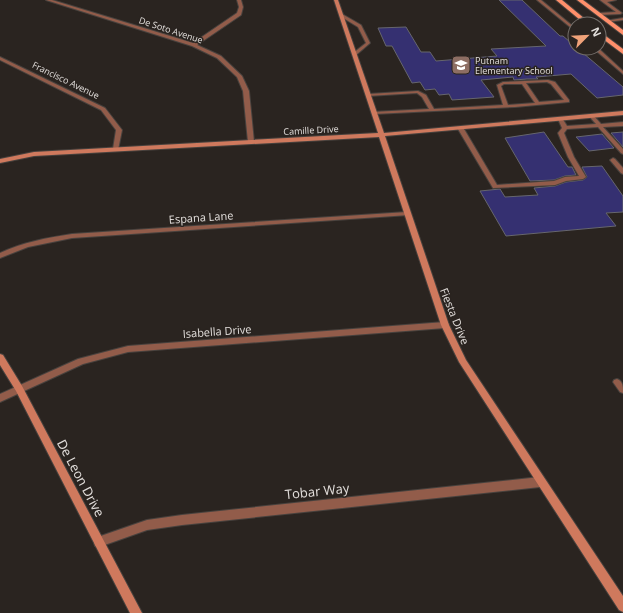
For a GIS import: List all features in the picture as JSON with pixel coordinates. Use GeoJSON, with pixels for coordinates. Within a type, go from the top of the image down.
{"type":"FeatureCollection","features":[{"type":"Feature","properties":{"kind":"main road"},"geometry":{"type":"LineString","coordinates":[[559,0],[578,16]]}},
{"type":"Feature","properties":{"kind":"main road"},"geometry":{"type":"LineString","coordinates":[[580,0],[601,16]]}},
{"type":"Feature","properties":{"kind":"main road"},"geometry":{"type":"LineString","coordinates":[[607,21],[623,34]]}},
{"type":"Feature","properties":{"kind":"main road"},"geometry":{"type":"LineString","coordinates":[[607,39],[623,52]]}},
{"type":"Feature","properties":{"kind":"street","name":"De Soto Avenue"},"geometry":{"type":"LineString","coordinates":[[48,0],[194,45],[219,57],[239,76],[246,91],[251,142]]}},
{"type":"Feature","properties":{"kind":"street"},"geometry":{"type":"LineString","coordinates":[[194,45],[239,14],[241,8],[239,0]]}},
{"type":"Feature","properties":{"kind":"street","name":"Fiesta Drive"},"geometry":{"type":"LineString","coordinates":[[336,0],[445,324],[463,362],[540,482],[623,606]]}},
{"type":"Feature","properties":{"kind":"street","name":"Francisco Avenue"},"geometry":{"type":"LineString","coordinates":[[0,58],[103,109],[119,130],[116,150]]}},
{"type":"Feature","properties":{"kind":"street","name":"Camille Drive"},"geometry":{"type":"LineString","coordinates":[[0,161],[34,154],[382,135],[461,129],[623,113]]}},
{"type":"Feature","properties":{"kind":"street","name":"Espana Lane"},"geometry":{"type":"LineString","coordinates":[[0,256],[40,241],[72,236],[407,214]]}},
{"type":"Feature","properties":{"kind":"street","name":"Isabella Drive"},"geometry":{"type":"LineString","coordinates":[[0,398],[82,361],[128,349],[445,324]]}},
{"type":"Feature","properties":{"kind":"street","name":"De Leon Drive"},"geometry":{"type":"LineString","coordinates":[[0,357],[19,389],[136,613]]}},
{"type":"Feature","properties":{"kind":"street","name":"Tobar Way"},"geometry":{"type":"LineString","coordinates":[[99,542],[147,525],[182,520],[540,482]]}},
{"type":"Feature","properties":{"kind":"lane"},"geometry":{"type":"LineString","coordinates":[[539,0],[567,23]]}},
{"type":"Feature","properties":{"kind":"lane"},"geometry":{"type":"LineString","coordinates":[[603,0],[621,12]]}},
{"type":"Feature","properties":{"kind":"lane"},"geometry":{"type":"LineString","coordinates":[[603,0],[614,0]]}},
{"type":"Feature","properties":{"kind":"lane"},"geometry":{"type":"LineString","coordinates":[[599,14],[621,12]]}},
{"type":"Feature","properties":{"kind":"lane"},"geometry":{"type":"LineString","coordinates":[[341,15],[360,26],[368,43],[354,54]]}},
{"type":"Feature","properties":{"kind":"lane"},"geometry":{"type":"LineString","coordinates":[[607,21],[623,20]]}},
{"type":"Feature","properties":{"kind":"lane"},"geometry":{"type":"LineString","coordinates":[[604,56],[623,73]]}},
{"type":"Feature","properties":{"kind":"lane"},"geometry":{"type":"LineString","coordinates":[[523,82],[538,104]]}},
{"type":"Feature","properties":{"kind":"lane"},"geometry":{"type":"LineString","coordinates":[[374,113],[506,106],[567,101],[553,83],[523,82],[499,85],[506,106]]}},
{"type":"Feature","properties":{"kind":"lane"},"geometry":{"type":"LineString","coordinates":[[368,94],[418,92],[424,96],[432,110]]}},
{"type":"Feature","properties":{"kind":"lane"},"geometry":{"type":"LineString","coordinates":[[591,116],[621,151]]}},
{"type":"Feature","properties":{"kind":"lane"},"geometry":{"type":"LineString","coordinates":[[560,119],[565,128]]}},
{"type":"Feature","properties":{"kind":"lane"},"geometry":{"type":"LineString","coordinates":[[461,129],[495,187],[555,183],[565,179],[583,177],[571,157],[560,133],[565,128],[623,124]]}},
{"type":"Feature","properties":{"kind":"lane"},"geometry":{"type":"LineString","coordinates":[[613,160],[623,172]]}},
{"type":"Feature","properties":{"kind":"lane"},"geometry":{"type":"LineString","coordinates":[[617,382],[623,390]]}},
{"type":"Feature","properties":{"kind":"building"},"geometry":{"type":"Polygon","coordinates":[[[499,0],[522,0],[560,36],[563,36],[567,39],[567,56],[587,56],[623,87],[623,95],[597,98],[571,74],[536,77],[538,79],[514,80],[513,77],[481,80],[494,97],[452,100],[449,94],[439,95],[435,89],[425,90],[420,82],[412,83],[392,46],[386,46],[378,28],[406,27],[421,52],[430,52],[436,61],[497,56],[491,49],[546,46],[499,0]]]}},
{"type":"Feature","properties":{"kind":"building"},"geometry":{"type":"Polygon","coordinates":[[[544,132],[568,167],[572,167],[576,175],[565,176],[554,180],[530,181],[505,138],[544,132]]]}},
{"type":"Feature","properties":{"kind":"building"},"geometry":{"type":"Polygon","coordinates":[[[623,132],[623,147],[611,133],[623,132]]]}},
{"type":"Feature","properties":{"kind":"building"},"geometry":{"type":"Polygon","coordinates":[[[602,134],[614,148],[589,151],[576,137],[602,134]]]}},
{"type":"Feature","properties":{"kind":"building"},"geometry":{"type":"Polygon","coordinates":[[[602,166],[623,196],[623,212],[606,213],[616,226],[506,236],[480,191],[500,189],[505,197],[538,195],[534,188],[555,186],[566,182],[583,180],[587,177],[582,167],[602,166]]]}},
{"type":"Feature","properties":{"kind":"place","name":"Putnam Elementary School"},"geometry":{"type":"Point","coordinates":[461,65]}}]}
